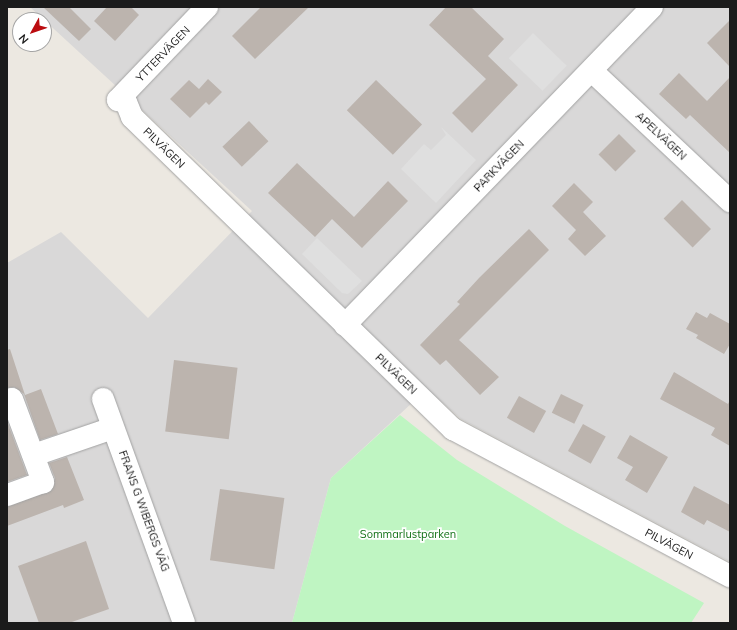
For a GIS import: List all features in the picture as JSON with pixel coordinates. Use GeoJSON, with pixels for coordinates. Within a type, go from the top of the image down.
{"type":"FeatureCollection","features":[{"type":"Feature","properties":{"kind":"street","name":"YTTERVÄGEN"},"geometry":{"type":"LineString","coordinates":[[118,100],[207,7]]}},
{"type":"Feature","properties":{"kind":"street","name":"PARKVÄGEN"},"geometry":{"type":"LineString","coordinates":[[345,325],[592,71],[652,7]]}},
{"type":"Feature","properties":{"kind":"street","name":"APELVÄGEN"},"geometry":{"type":"LineString","coordinates":[[592,71],[730,201]]}},
{"type":"Feature","properties":{"kind":"street","name":"PILVÄGEN"},"geometry":{"type":"LineString","coordinates":[[118,100],[126,102],[132,117],[453,429],[730,576]]}},
{"type":"Feature","properties":{"kind":"street"},"geometry":{"type":"LineString","coordinates":[[7,401],[12,399],[34,455],[42,482],[7,495]]}},
{"type":"Feature","properties":{"kind":"street","name":"FRANS G WIBERGS VÄG"},"geometry":{"type":"LineString","coordinates":[[103,399],[184,623]]}},
{"type":"Feature","properties":{"kind":"street"},"geometry":{"type":"LineString","coordinates":[[34,455],[113,428]]}},
{"type":"Feature","properties":{"kind":"shaded area"},"geometry":{"type":"Polygon","coordinates":[[[30,7],[730,7],[730,562],[461,419],[427,389],[331,478],[292,623],[7,623],[7,263],[61,232],[148,318],[252,211],[52,27],[52,12],[35,12],[30,7]]]}},
{"type":"Feature","properties":{"kind":"shaded area"},"geometry":{"type":"Polygon","coordinates":[[[533,33],[567,66],[542,91],[509,58],[533,33]]]}},
{"type":"Feature","properties":{"kind":"shaded area"},"geometry":{"type":"Polygon","coordinates":[[[441,127],[476,160],[436,203],[401,169],[424,144],[431,150],[446,135],[441,127]]]}},
{"type":"Feature","properties":{"kind":"shaded area"},"geometry":{"type":"Polygon","coordinates":[[[317,238],[362,281],[348,294],[342,293],[302,254],[317,238]]]}},
{"type":"Feature","properties":{"kind":"green space","name":"Sommarlustparken"},"geometry":{"type":"Polygon","coordinates":[[[400,415],[457,460],[565,526],[704,603],[691,623],[292,623],[331,478],[400,415]]]}},
{"type":"Feature","properties":{"kind":"building"},"geometry":{"type":"Polygon","coordinates":[[[43,7],[69,7],[91,29],[79,41],[52,16],[52,12],[48,12],[43,7]]]}},
{"type":"Feature","properties":{"kind":"building"},"geometry":{"type":"Polygon","coordinates":[[[107,7],[131,7],[139,15],[115,41],[94,21],[107,7]]]}},
{"type":"Feature","properties":{"kind":"building"},"geometry":{"type":"Polygon","coordinates":[[[261,7],[309,7],[255,59],[232,36],[261,7]]]}},
{"type":"Feature","properties":{"kind":"building"},"geometry":{"type":"Polygon","coordinates":[[[446,7],[471,7],[504,39],[488,56],[518,85],[472,133],[452,113],[486,79],[429,25],[446,7]]]}},
{"type":"Feature","properties":{"kind":"building"},"geometry":{"type":"Polygon","coordinates":[[[730,20],[730,67],[707,43],[730,20]]]}},
{"type":"Feature","properties":{"kind":"building"},"geometry":{"type":"Polygon","coordinates":[[[679,73],[707,101],[730,77],[730,153],[690,115],[686,119],[659,94],[679,73]]]}},
{"type":"Feature","properties":{"kind":"building"},"geometry":{"type":"Polygon","coordinates":[[[208,79],[222,92],[209,105],[206,102],[190,118],[170,99],[189,80],[199,89],[208,79]]]}},
{"type":"Feature","properties":{"kind":"building"},"geometry":{"type":"Polygon","coordinates":[[[376,80],[422,124],[393,155],[347,110],[376,80]]]}},
{"type":"Feature","properties":{"kind":"building"},"geometry":{"type":"Polygon","coordinates":[[[249,121],[268,141],[242,167],[222,147],[249,121]]]}},
{"type":"Feature","properties":{"kind":"building"},"geometry":{"type":"Polygon","coordinates":[[[619,134],[636,151],[615,171],[598,155],[619,134]]]}},
{"type":"Feature","properties":{"kind":"building"},"geometry":{"type":"Polygon","coordinates":[[[297,163],[354,217],[388,181],[408,201],[362,248],[332,219],[315,237],[268,193],[297,163]]]}},
{"type":"Feature","properties":{"kind":"building"},"geometry":{"type":"Polygon","coordinates":[[[574,183],[593,202],[583,212],[606,236],[585,256],[568,239],[576,230],[552,206],[574,183]]]}},
{"type":"Feature","properties":{"kind":"building"},"geometry":{"type":"Polygon","coordinates":[[[682,200],[711,229],[693,247],[664,218],[682,200]]]}},
{"type":"Feature","properties":{"kind":"building"},"geometry":{"type":"Polygon","coordinates":[[[529,229],[549,250],[459,340],[499,377],[480,395],[446,360],[440,365],[420,345],[460,304],[457,302],[479,278],[529,229]]]}},
{"type":"Feature","properties":{"kind":"building"},"geometry":{"type":"Polygon","coordinates":[[[696,312],[707,318],[710,313],[730,324],[730,344],[724,354],[696,338],[698,335],[686,329],[696,312]]]}},
{"type":"Feature","properties":{"kind":"building"},"geometry":{"type":"Polygon","coordinates":[[[10,349],[25,395],[41,389],[58,434],[40,440],[24,394],[14,387],[7,388],[7,350],[10,349]]]}},
{"type":"Feature","properties":{"kind":"building"},"geometry":{"type":"Polygon","coordinates":[[[174,360],[238,368],[229,439],[165,431],[174,360]]]}},
{"type":"Feature","properties":{"kind":"building"},"geometry":{"type":"Polygon","coordinates":[[[674,372],[728,404],[730,400],[730,446],[711,435],[715,428],[660,399],[674,372]]]}},
{"type":"Feature","properties":{"kind":"building"},"geometry":{"type":"Polygon","coordinates":[[[561,394],[583,405],[574,424],[552,413],[561,394]]]}},
{"type":"Feature","properties":{"kind":"building"},"geometry":{"type":"Polygon","coordinates":[[[519,396],[546,411],[534,433],[507,418],[519,396]]]}},
{"type":"Feature","properties":{"kind":"building"},"geometry":{"type":"Polygon","coordinates":[[[7,421],[27,475],[7,482],[7,421]]]}},
{"type":"Feature","properties":{"kind":"building"},"geometry":{"type":"Polygon","coordinates":[[[583,424],[606,437],[591,464],[568,451],[583,424]]]}},
{"type":"Feature","properties":{"kind":"building"},"geometry":{"type":"Polygon","coordinates":[[[630,435],[668,457],[647,493],[625,480],[633,467],[617,458],[630,435]]]}},
{"type":"Feature","properties":{"kind":"building"},"geometry":{"type":"Polygon","coordinates":[[[67,457],[84,500],[64,508],[63,505],[7,526],[7,507],[52,490],[55,478],[49,463],[67,457]]]}},
{"type":"Feature","properties":{"kind":"building"},"geometry":{"type":"Polygon","coordinates":[[[694,486],[730,505],[730,532],[707,520],[704,525],[681,512],[694,486]]]}},
{"type":"Feature","properties":{"kind":"building"},"geometry":{"type":"Polygon","coordinates":[[[220,489],[284,498],[274,569],[210,560],[220,489]]]}},
{"type":"Feature","properties":{"kind":"building"},"geometry":{"type":"Polygon","coordinates":[[[86,541],[109,609],[69,623],[39,623],[18,566],[86,541]]]}}]}
